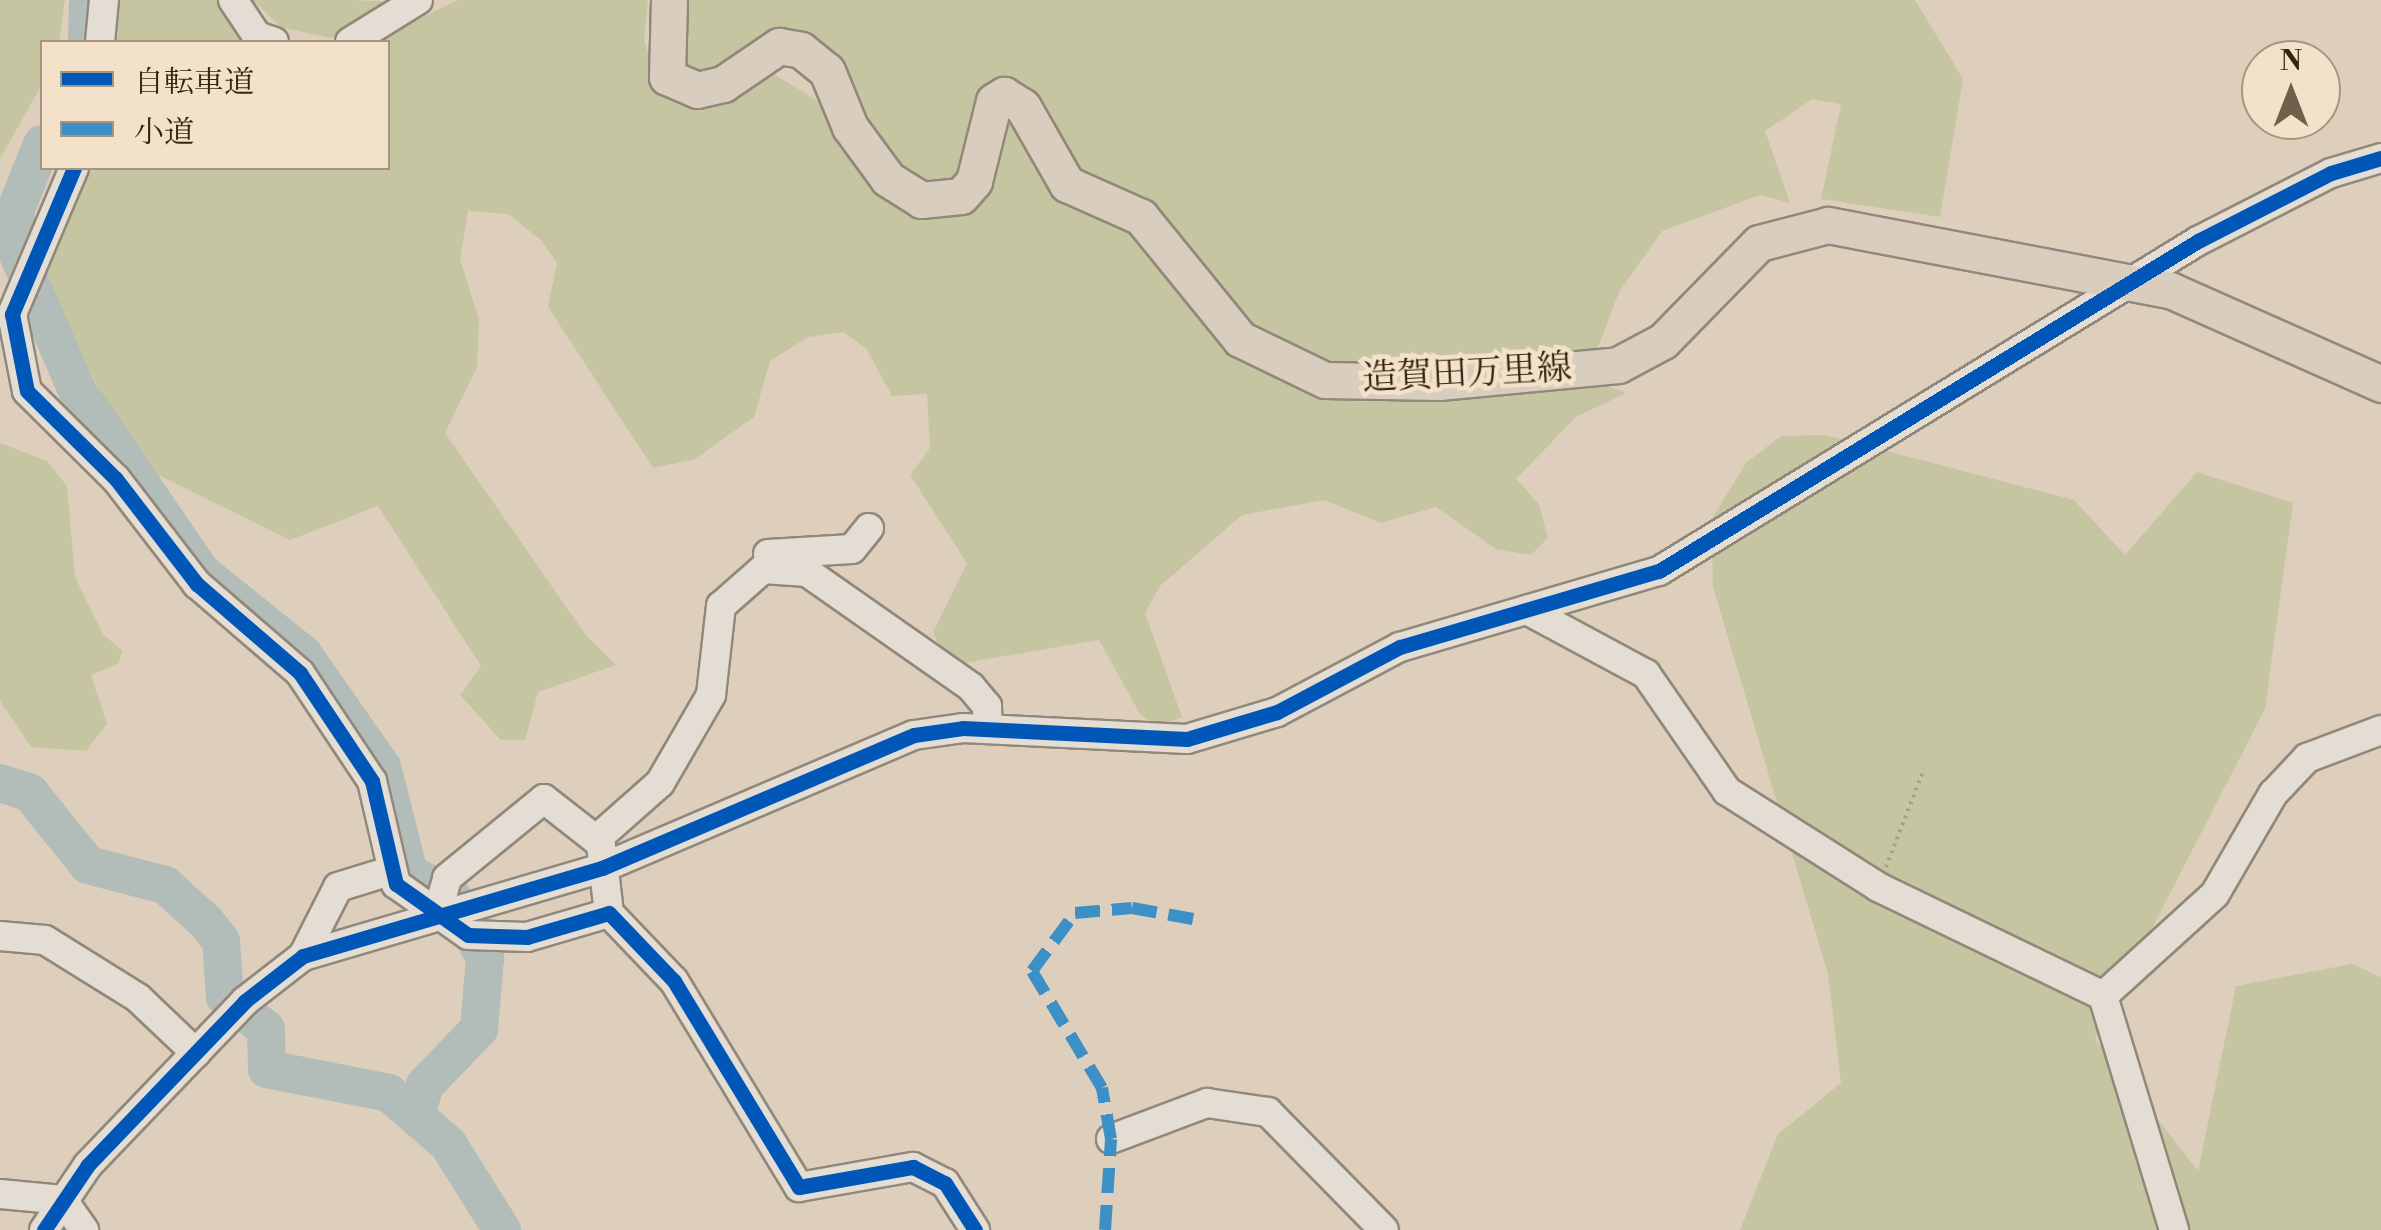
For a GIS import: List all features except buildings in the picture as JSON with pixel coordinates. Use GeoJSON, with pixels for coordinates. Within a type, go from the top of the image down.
{"type":"FeatureCollection","features":[{"type":"Feature","properties":{"kind":"main road","name":"造賀田万里線"},"geometry":{"type":"LineString","coordinates":[[669,0],[667,77],[710,87],[779,46],[801,50],[827,71],[850,127],[888,179],[921,200],[962,196],[994,101],[1015,101],[1066,184],[1142,217],[1240,339],[1324,380],[1438,382],[1618,365],[1663,341],[1759,243],[1794,229],[1869,229],[2133,280],[2381,384]]}},
{"type":"Feature","properties":{"kind":"street"},"geometry":{"type":"LineString","coordinates":[[100,40],[104,0]]}},
{"type":"Feature","properties":{"kind":"street"},"geometry":{"type":"LineString","coordinates":[[233,0],[272,40]]}},
{"type":"Feature","properties":{"kind":"street"},"geometry":{"type":"LineString","coordinates":[[353,40],[418,0]]}},
{"type":"Feature","properties":{"kind":"street"},"geometry":{"type":"LineString","coordinates":[[44,1230],[64,1200],[196,1053],[304,956],[443,900],[494,898],[914,735],[988,729],[1188,739],[1277,712],[1400,648],[1527,610],[1693,553],[2266,202],[2381,158]]}},
{"type":"Feature","properties":{"kind":"street"},"geometry":{"type":"LineString","coordinates":[[73,170],[12,314],[27,391],[44,418],[116,480],[197,584],[300,673],[372,781],[390,871]]}},
{"type":"Feature","properties":{"kind":"street"},"geometry":{"type":"LineString","coordinates":[[600,855],[660,783],[711,695],[712,634],[736,586],[762,555],[852,549],[870,528]]}},
{"type":"Feature","properties":{"kind":"street"},"geometry":{"type":"LineString","coordinates":[[736,586],[763,568],[807,572],[971,687],[987,706],[988,729]]}},
{"type":"Feature","properties":{"kind":"street"},"geometry":{"type":"LineString","coordinates":[[1527,610],[1646,674],[1728,790],[1878,887],[2103,996],[2174,1230]]}},
{"type":"Feature","properties":{"kind":"street"},"geometry":{"type":"LineString","coordinates":[[2103,996],[2215,894],[2273,794],[2307,758],[2381,730]]}},
{"type":"Feature","properties":{"kind":"street"},"geometry":{"type":"LineString","coordinates":[[443,900],[544,800],[600,855],[609,913],[674,981],[799,1187],[913,1167],[945,1183],[975,1230]]}},
{"type":"Feature","properties":{"kind":"street"},"geometry":{"type":"LineString","coordinates":[[304,956],[338,888],[390,871],[443,900],[468,935],[504,939],[609,913]]}},
{"type":"Feature","properties":{"kind":"street"},"geometry":{"type":"LineString","coordinates":[[0,936],[45,940],[138,998],[196,1053]]}},
{"type":"Feature","properties":{"kind":"street"},"geometry":{"type":"LineString","coordinates":[[1111,1139],[1207,1104],[1268,1112],[1384,1230]]}},
{"type":"Feature","properties":{"kind":"street"},"geometry":{"type":"LineString","coordinates":[[0,1194],[64,1200]]}},
{"type":"Feature","properties":{"kind":"street"},"geometry":{"type":"LineString","coordinates":[[64,1200],[84,1230]]}},
{"type":"Feature","properties":{"kind":"path"},"geometry":{"type":"LineString","coordinates":[[1878,887],[1924,768]]}},
{"type":"Feature","properties":{"kind":"green space"},"geometry":{"type":"Polygon","coordinates":[[[0,0],[65,0],[59,40],[40,40],[40,88],[0,159],[0,0]]]}},
{"type":"Feature","properties":{"kind":"green space"},"geometry":{"type":"Polygon","coordinates":[[[120,0],[221,0],[247,40],[114,40],[120,0]]]}},
{"type":"Feature","properties":{"kind":"green space"},"geometry":{"type":"Polygon","coordinates":[[[253,0],[382,1],[374,19],[331,38],[280,27],[253,0]]]}},
{"type":"Feature","properties":{"kind":"green space"},"geometry":{"type":"Polygon","coordinates":[[[458,0],[648,0],[644,40],[658,83],[712,100],[774,74],[834,111],[882,189],[968,203],[1003,121],[1019,128],[1140,228],[1279,377],[1589,379],[1626,393],[1576,417],[1516,479],[1539,504],[1548,538],[1531,555],[1496,549],[1436,507],[1381,523],[1324,500],[1242,515],[1160,586],[1145,613],[1182,717],[1158,727],[1140,714],[1099,640],[947,666],[933,632],[967,563],[910,475],[930,448],[927,394],[892,396],[867,350],[844,332],[808,337],[770,361],[754,417],[695,459],[653,468],[548,307],[557,263],[541,240],[508,214],[468,211],[460,259],[479,320],[477,367],[445,433],[585,634],[616,665],[538,692],[525,740],[501,740],[460,695],[481,666],[378,506],[290,540],[144,468],[42,287],[83,170],[390,170],[390,40],[376,40],[458,0]]]}},
{"type":"Feature","properties":{"kind":"green space"},"geometry":{"type":"Polygon","coordinates":[[[677,0],[1915,0],[1963,79],[1940,217],[1821,199],[1841,104],[1812,99],[1765,131],[1790,203],[1760,195],[1662,231],[1619,292],[1594,358],[1326,371],[1275,351],[1097,196],[1004,86],[967,178],[910,187],[820,53],[684,78],[677,0]]]}},
{"type":"Feature","properties":{"kind":"green space"},"geometry":{"type":"Polygon","coordinates":[[[1825,435],[2074,500],[2125,555],[2197,472],[2293,503],[2265,709],[2095,1039],[2198,1171],[2236,986],[2352,964],[2381,977],[2381,1230],[1740,1230],[1778,1134],[1841,1083],[1828,974],[1713,587],[1711,520],[1746,463],[1781,436],[1825,435]]]}},
{"type":"Feature","properties":{"kind":"green space"},"geometry":{"type":"Polygon","coordinates":[[[0,443],[47,461],[67,486],[75,577],[103,634],[122,651],[119,663],[91,675],[107,724],[86,751],[31,747],[0,701],[0,443]]]}},
{"type":"Feature","properties":{"kind":"waterway"},"geometry":{"type":"LineString","coordinates":[[87,40],[88,0]]}},
{"type":"Feature","properties":{"kind":"waterway"},"geometry":{"type":"LineString","coordinates":[[40,149],[16,209],[16,250],[77,390],[201,572],[303,654],[382,767],[409,873],[451,895],[485,958],[479,1029],[425,1085],[417,1112]]}},
{"type":"Feature","properties":{"kind":"waterway"},"geometry":{"type":"LineString","coordinates":[[0,783],[30,793],[88,865],[165,885],[206,922],[221,941],[225,997],[266,1029],[267,1069],[389,1093],[448,1144],[502,1230]]}},
{"type":"Feature","properties":{"kind":"marked path"},"geometry":{"type":"LineString","coordinates":[[1105,1230],[1111,1139],[1102,1088],[1032,971],[1075,913],[1132,908],[1193,919]]}},
{"type":"Feature","properties":{"kind":"cycle path"},"geometry":{"type":"LineString","coordinates":[[44,1230],[88,1165],[245,1001],[303,956],[602,868],[914,735],[963,728],[1187,739],[1277,712],[1400,647],[1659,571],[2198,241],[2331,173],[2381,158]]}},
{"type":"Feature","properties":{"kind":"cycle path"},"geometry":{"type":"LineString","coordinates":[[73,170],[12,314],[27,391],[116,479],[197,584],[300,673],[372,781],[396,884],[468,935],[527,937],[609,913],[674,981],[799,1187],[913,1167],[945,1183],[975,1230]]}}]}
